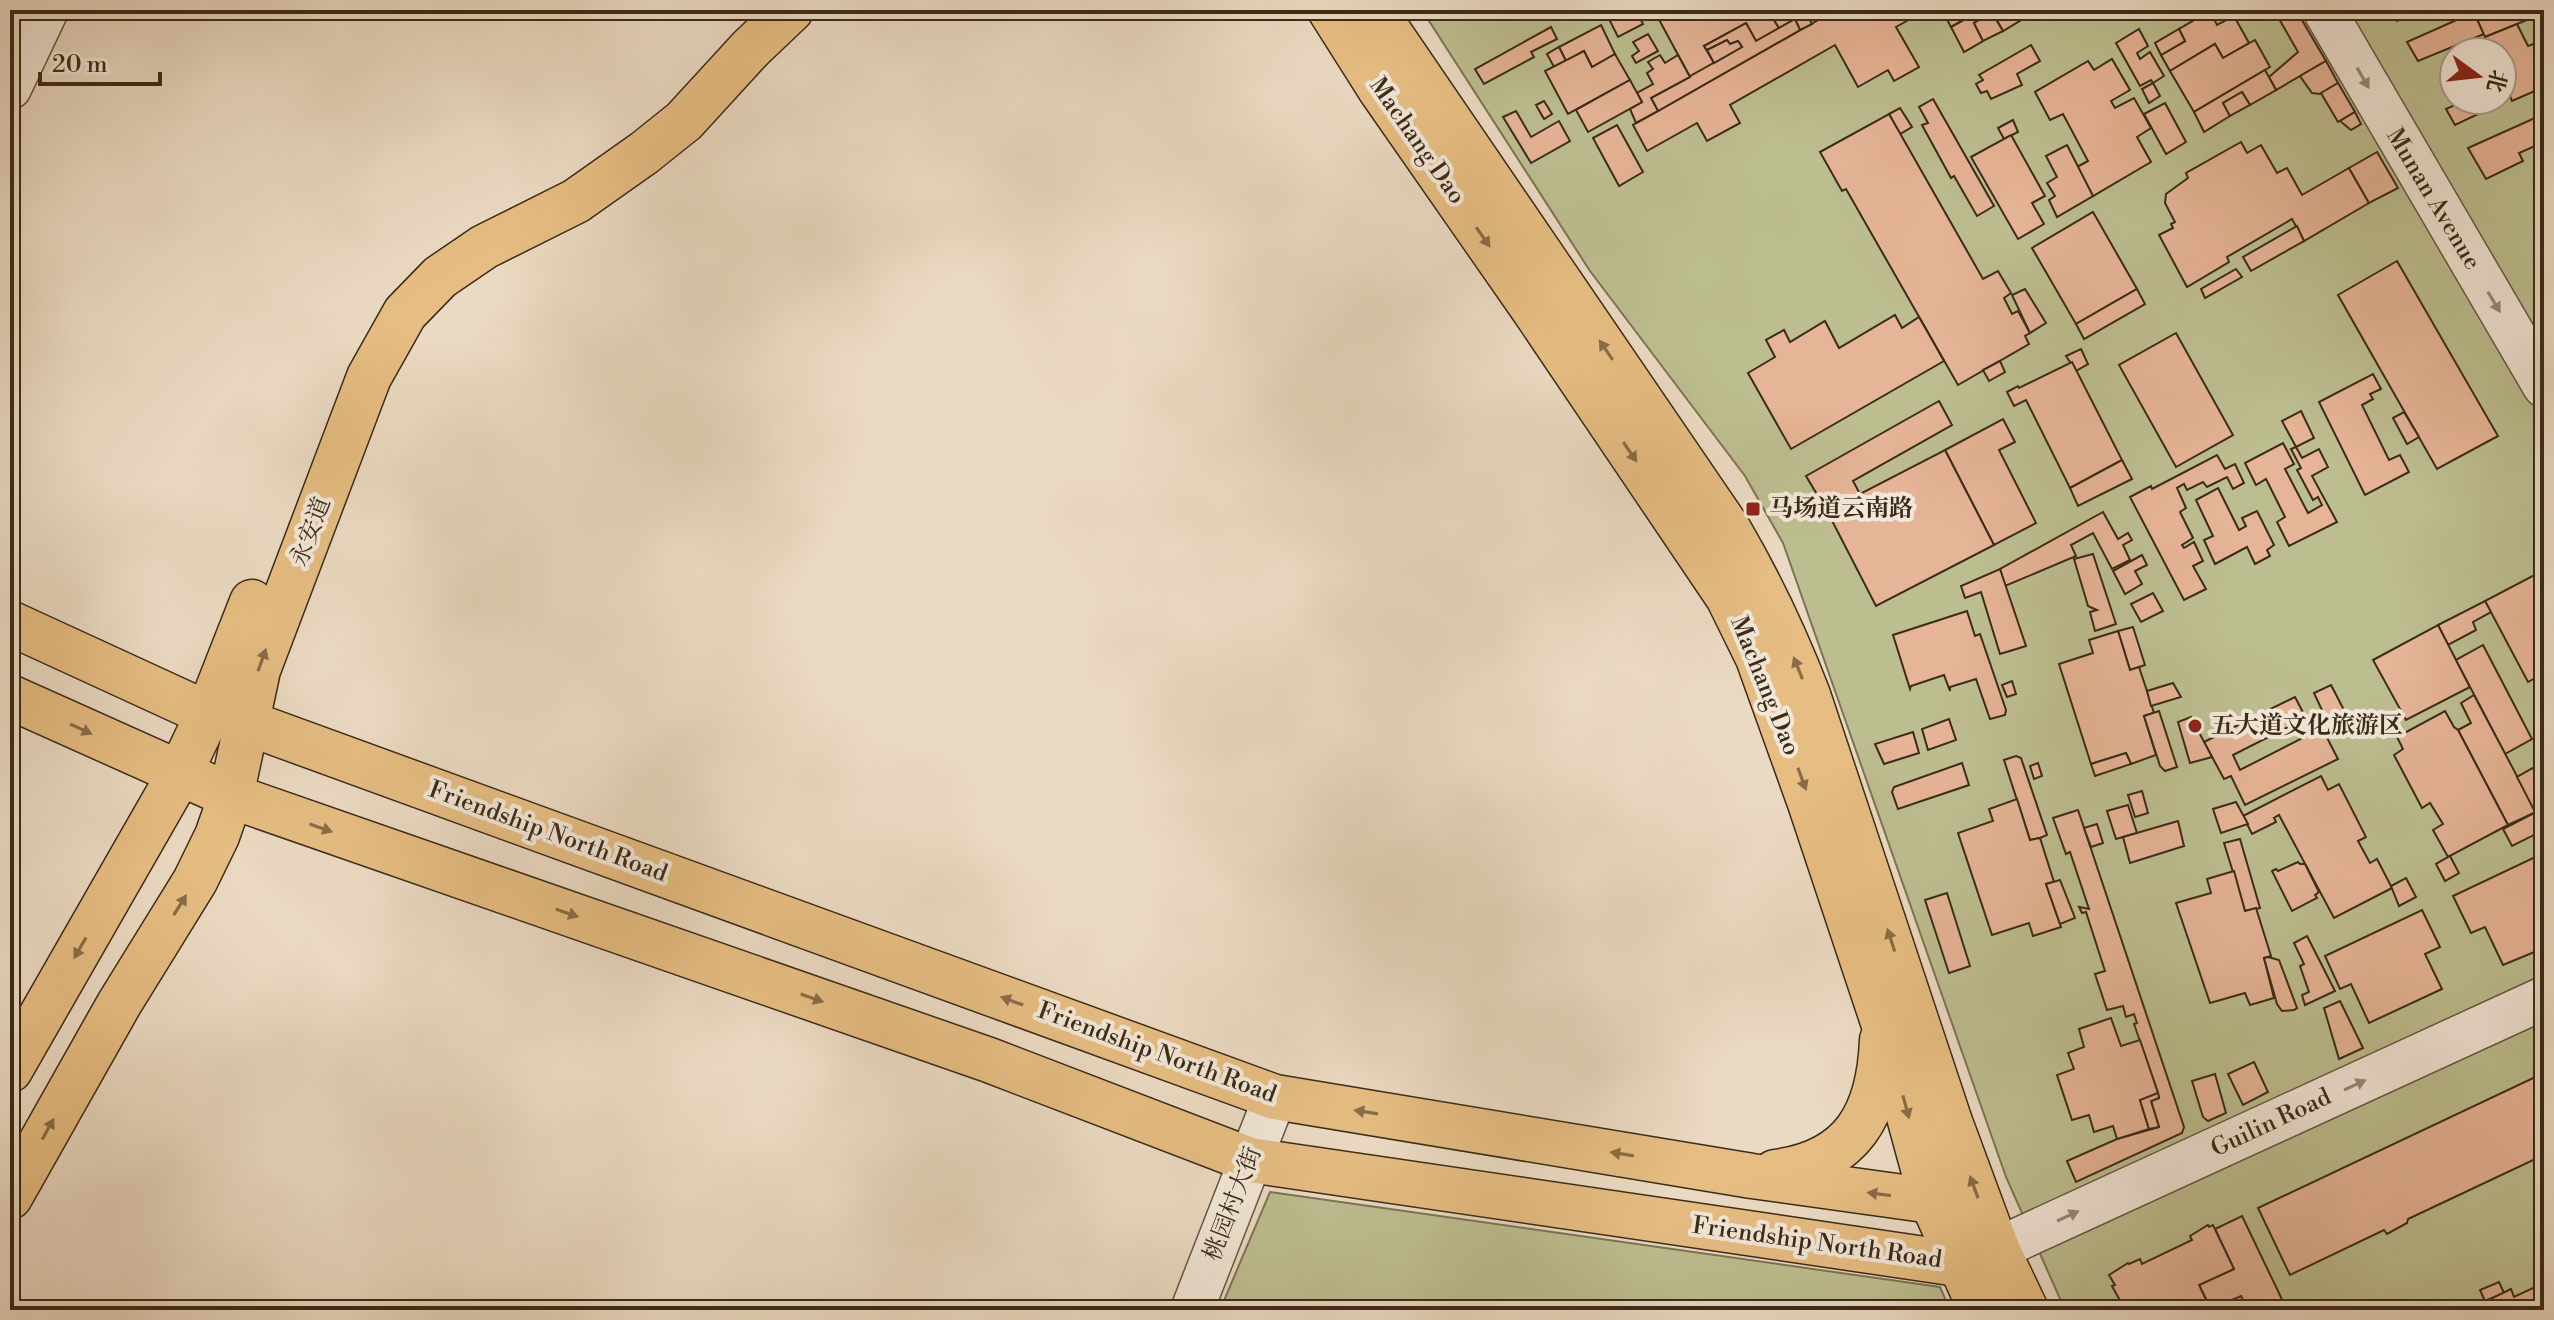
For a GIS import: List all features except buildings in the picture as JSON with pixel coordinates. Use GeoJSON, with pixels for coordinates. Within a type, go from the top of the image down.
{"type":"FeatureCollection","features":[{"type":"Feature","properties":{"kind":"main road","name":"永安道"},"geometry":{"type":"LineString","coordinates":[[10,1197],[119,1004],[195,881],[217,836],[231,796],[227,718],[341,377],[394,281],[431,251],[555,188],[649,123],[758,10]]}},
{"type":"Feature","properties":{"kind":"main road","name":"永安道"},"geometry":{"type":"LineString","coordinates":[[10,1070],[179,775],[227,718],[258,670],[369,377],[405,313],[440,277],[484,247],[576,201],[644,153],[684,121],[751,48],[791,10]]}},
{"type":"Feature","properties":{"kind":"main road","name":"Machang Dao"},"geometry":{"type":"LineString","coordinates":[[1330,10],[1380,89],[1728,597],[1758,658],[1883,1022],[1932,1201]]}},
{"type":"Feature","properties":{"kind":"main road","name":"Machang Dao"},"geometry":{"type":"LineString","coordinates":[[1374,10],[1729,530],[1757,579],[1808,695],[1950,1122],[1978,1256],[1981,1310]]}},
{"type":"Feature","properties":{"kind":"main road","name":"Friendship North Road"},"geometry":{"type":"LineString","coordinates":[[10,623],[227,718],[1275,1097],[1752,1176],[1932,1201],[1978,1256]]}},
{"type":"Feature","properties":{"kind":"main road","name":"Friendship North Road"},"geometry":{"type":"LineString","coordinates":[[10,697],[231,796],[989,1060],[1250,1160],[1978,1256]]}},
{"type":"Feature","properties":{"kind":"main road"},"geometry":{"type":"LineString","coordinates":[[1752,1176],[1799,1169],[1836,1153],[1867,1118],[1881,1064],[1883,1022]]}},
{"type":"Feature","properties":{"kind":"main road","name":"Machang Dao"},"geometry":{"type":"LineString","coordinates":[[1978,1256],[2026,1310]]}},
{"type":"Feature","properties":{"kind":"street"},"geometry":{"type":"LineString","coordinates":[[10,88],[47,10]]}},
{"type":"Feature","properties":{"kind":"street","name":"Munan Avenue"},"geometry":{"type":"LineString","coordinates":[[2324,10],[2544,386]]}},
{"type":"Feature","properties":{"kind":"street","name":"Guilin Road"},"geometry":{"type":"LineString","coordinates":[[1978,1256],[2544,998]]}},
{"type":"Feature","properties":{"kind":"street","name":"桃园村大街"},"geometry":{"type":"LineString","coordinates":[[1192,1310],[1275,1097]]}},
{"type":"Feature","properties":{"kind":"green space","name":"五大道文化旅游区"},"geometry":{"type":"Polygon","coordinates":[[[1422,10],[2544,10],[2544,1310],[2065,1310],[2006,1177],[1783,543],[1745,476],[1590,271],[1422,10]]]}},
{"type":"Feature","properties":{"kind":"green space"},"geometry":{"type":"Polygon","coordinates":[[[1270,1192],[1940,1287],[1950,1310],[1220,1310],[1270,1192]]]}},
{"type":"Feature","properties":{"kind":"place","name":"马场道云南路"},"geometry":{"type":"Point","coordinates":[1753,509]}},
{"type":"Feature","properties":{"kind":"place","name":"五大道文化旅游区"},"geometry":{"type":"Point","coordinates":[2195,726]}}]}
